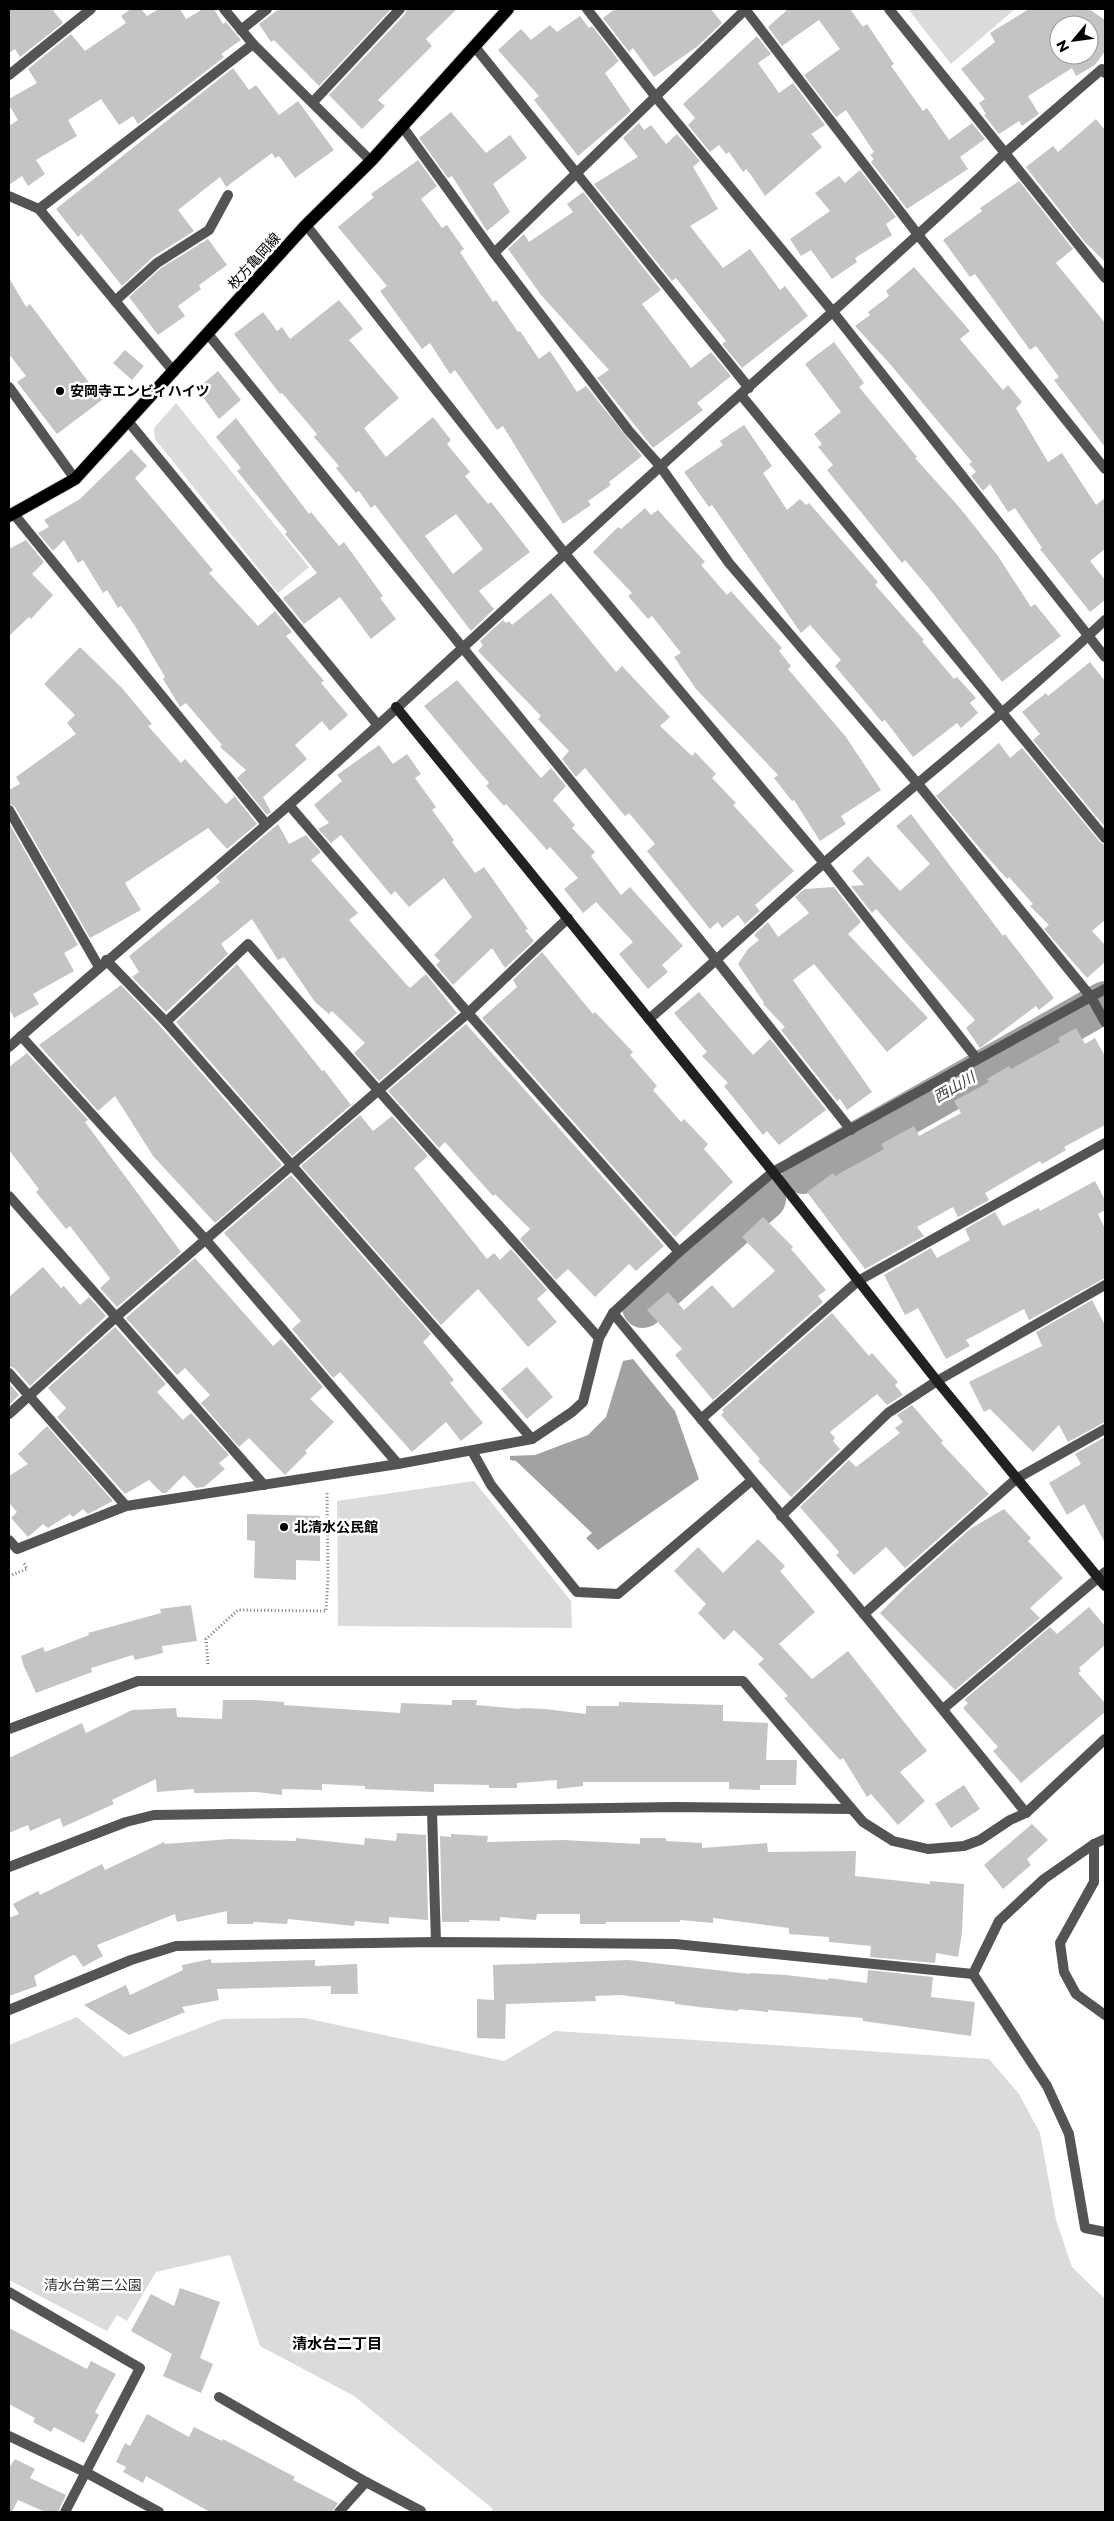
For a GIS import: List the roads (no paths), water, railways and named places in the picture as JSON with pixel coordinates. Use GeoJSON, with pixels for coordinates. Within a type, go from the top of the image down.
{"type":"FeatureCollection","features":[{"type":"Feature","properties":{"kind":"main road","name":"枚方亀岡線"},"geometry":{"type":"LineString","coordinates":[[11,514],[75,478],[127,420],[174,372],[306,225],[371,160],[508,9]]}},
{"type":"Feature","properties":{"kind":"street"},"geometry":{"type":"LineString","coordinates":[[9,75],[91,9]]}},
{"type":"Feature","properties":{"kind":"street"},"geometry":{"type":"LineString","coordinates":[[224,9],[253,44],[371,160]]}},
{"type":"Feature","properties":{"kind":"street"},"geometry":{"type":"LineString","coordinates":[[241,30],[267,9]]}},
{"type":"Feature","properties":{"kind":"street"},"geometry":{"type":"LineString","coordinates":[[313,102],[400,9]]}},
{"type":"Feature","properties":{"kind":"street"},"geometry":{"type":"LineString","coordinates":[[587,9],[654,96],[833,312],[1105,657]]}},
{"type":"Feature","properties":{"kind":"street"},"geometry":{"type":"LineString","coordinates":[[494,253],[745,9],[919,236],[1105,469]]}},
{"type":"Feature","properties":{"kind":"street"},"geometry":{"type":"LineString","coordinates":[[889,9],[1105,278]]}},
{"type":"Feature","properties":{"kind":"street"},"geometry":{"type":"LineString","coordinates":[[39,209],[253,44]]}},
{"type":"Feature","properties":{"kind":"street"},"geometry":{"type":"LineString","coordinates":[[475,47],[576,172],[745,391],[1000,713],[1105,838]]}},
{"type":"Feature","properties":{"kind":"street"},"geometry":{"type":"LineString","coordinates":[[9,1047],[103,963],[289,805],[566,555],[660,466],[919,236],[1005,153],[1104,69]]}},
{"type":"Feature","properties":{"kind":"street"},"geometry":{"type":"LineString","coordinates":[[402,126],[494,253],[630,431],[660,466],[729,563],[918,784],[1091,997],[1105,1022]]}},
{"type":"Feature","properties":{"kind":"street"},"geometry":{"type":"LineString","coordinates":[[9,196],[39,209],[174,372]]}},
{"type":"Feature","properties":{"kind":"street"},"geometry":{"type":"LineString","coordinates":[[115,301],[157,263],[208,230],[228,196]]}},
{"type":"Feature","properties":{"kind":"street"},"geometry":{"type":"LineString","coordinates":[[306,225],[566,555],[824,863],[977,1058]]}},
{"type":"Feature","properties":{"kind":"street"},"geometry":{"type":"LineString","coordinates":[[208,334],[717,961],[851,1130]]}},
{"type":"Feature","properties":{"kind":"street"},"geometry":{"type":"LineString","coordinates":[[9,387],[75,478]]}},
{"type":"Feature","properties":{"kind":"street"},"geometry":{"type":"LineString","coordinates":[[127,420],[377,724]]}},
{"type":"Feature","properties":{"kind":"street"},"geometry":{"type":"LineString","coordinates":[[11,514],[266,824]]}},
{"type":"Feature","properties":{"kind":"street"},"geometry":{"type":"LineString","coordinates":[[649,1019],[717,961],[824,863],[918,784],[1105,620]]}},
{"type":"Feature","properties":{"kind":"street"},"geometry":{"type":"LineString","coordinates":[[396,707],[773,1172],[937,1382],[1016,1479],[1102,1574],[1105,1586]]}},
{"type":"Feature","properties":{"kind":"street"},"geometry":{"type":"LineString","coordinates":[[289,805],[468,1013],[679,1252]]}},
{"type":"Feature","properties":{"kind":"street"},"geometry":{"type":"LineString","coordinates":[[9,810],[103,963],[166,1022],[532,1439]]}},
{"type":"Feature","properties":{"kind":"street"},"geometry":{"type":"LineString","coordinates":[[9,1414],[116,1317],[468,1013],[568,918]]}},
{"type":"Feature","properties":{"kind":"street"},"geometry":{"type":"LineString","coordinates":[[166,1022],[248,944],[599,1338]]}},
{"type":"Feature","properties":{"kind":"street"},"geometry":{"type":"LineString","coordinates":[[9,1540],[17,1549],[126,1506],[398,1464],[532,1439],[572,1412],[582,1402],[599,1338],[614,1313],[679,1252],[773,1172],[1105,989]]}},
{"type":"Feature","properties":{"kind":"street"},"geometry":{"type":"LineString","coordinates":[[21,1036],[206,1240],[398,1464]]}},
{"type":"Feature","properties":{"kind":"street"},"geometry":{"type":"LineString","coordinates":[[701,1419],[858,1280],[1105,1143]]}},
{"type":"Feature","properties":{"kind":"street"},"geometry":{"type":"LineString","coordinates":[[9,1196],[264,1485]]}},
{"type":"Feature","properties":{"kind":"street"},"geometry":{"type":"LineString","coordinates":[[780,1516],[888,1413],[937,1382],[1105,1285]]}},
{"type":"Feature","properties":{"kind":"street"},"geometry":{"type":"LineString","coordinates":[[614,1313],[780,1516],[943,1709],[1026,1813]]}},
{"type":"Feature","properties":{"kind":"street"},"geometry":{"type":"LineString","coordinates":[[9,1373],[126,1506]]}},
{"type":"Feature","properties":{"kind":"street"},"geometry":{"type":"LineString","coordinates":[[864,1614],[1016,1479],[1105,1429]]}},
{"type":"Feature","properties":{"kind":"street"},"geometry":{"type":"LineString","coordinates":[[472,1451],[491,1485],[577,1592],[618,1594],[751,1481]]}},
{"type":"Feature","properties":{"kind":"street"},"geometry":{"type":"LineString","coordinates":[[943,1709],[1102,1574]]}},
{"type":"Feature","properties":{"kind":"street"},"geometry":{"type":"LineString","coordinates":[[9,1729],[138,1681],[743,1681],[851,1809],[878,1833],[894,1841],[928,1849],[964,1846],[980,1840],[1010,1820],[1026,1813],[1105,1739]]}},
{"type":"Feature","properties":{"kind":"street"},"geometry":{"type":"LineString","coordinates":[[9,1867],[126,1822],[154,1815],[675,1807],[851,1809]]}},
{"type":"Feature","properties":{"kind":"street"},"geometry":{"type":"LineString","coordinates":[[432,1812],[436,1942]]}},
{"type":"Feature","properties":{"kind":"street"},"geometry":{"type":"LineString","coordinates":[[973,1974],[999,1922],[1044,1879],[1094,1844],[1105,1839]]}},
{"type":"Feature","properties":{"kind":"street"},"geometry":{"type":"LineString","coordinates":[[1094,1844],[1094,1882],[1060,1943],[1064,1972],[1076,1994],[1105,2015]]}},
{"type":"Feature","properties":{"kind":"street"},"geometry":{"type":"LineString","coordinates":[[9,2010],[132,1960],[176,1946],[436,1942],[676,1944],[973,1974]]}},
{"type":"Feature","properties":{"kind":"street"},"geometry":{"type":"LineString","coordinates":[[973,1974],[1047,2086],[1069,2134],[1085,2228],[1105,2232]]}},
{"type":"Feature","properties":{"kind":"street"},"geometry":{"type":"LineString","coordinates":[[9,2292],[140,2368],[65,2512]]}},
{"type":"Feature","properties":{"kind":"street"},"geometry":{"type":"LineString","coordinates":[[218,2396],[366,2482],[421,2511]]}},
{"type":"Feature","properties":{"kind":"street"},"geometry":{"type":"LineString","coordinates":[[9,2436],[87,2473],[159,2512]]}},
{"type":"Feature","properties":{"kind":"street"},"geometry":{"type":"LineString","coordinates":[[339,2512],[366,2482]]}},
{"type":"Feature","properties":{"kind":"waterway","name":"西山川"},"geometry":{"type":"LineString","coordinates":[[803,1173],[1105,1002]]}},
{"type":"Feature","properties":{"kind":"waterway","name":"西山川"},"geometry":{"type":"LineString","coordinates":[[643,1307],[765,1199]]}},
{"type":"Feature","properties":{"kind":"place","name":"安岡寺エンビィハイツ"},"geometry":{"type":"Point","coordinates":[60,391]}},
{"type":"Feature","properties":{"kind":"place","name":"北清水公民館"},"geometry":{"type":"Point","coordinates":[284,1527]}},
{"type":"Feature","properties":{"kind":"district","name":"清水台二丁目"},"geometry":{"type":"Point","coordinates":[337,2343]}},
{"type":"Feature","properties":{"kind":"park label","name":"清水台第二公園"},"geometry":{"type":"Point","coordinates":[93,2285]}}]}
